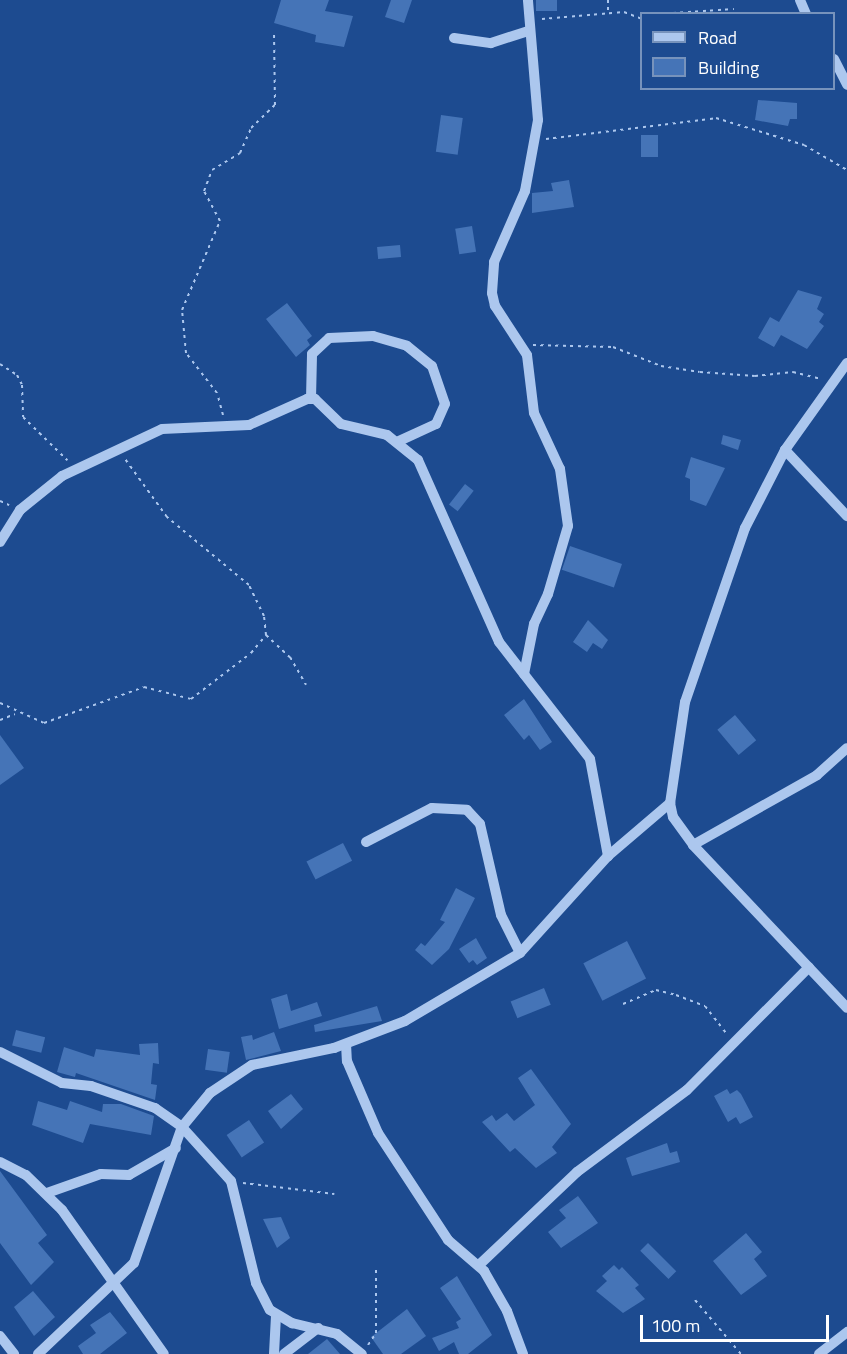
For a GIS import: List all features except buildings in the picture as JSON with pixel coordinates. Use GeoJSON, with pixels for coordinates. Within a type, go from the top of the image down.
{"type":"FeatureCollection","features":[{"type":"Feature","properties":{"kind":"street"},"geometry":{"type":"LineString","coordinates":[[524,674],[534,624],[549,594],[568,526],[560,469],[534,413],[524,346],[495,306],[491,276],[525,191],[534,136],[538,105],[528,26],[528,0]]}},
{"type":"Feature","properties":{"kind":"street"},"geometry":{"type":"LineString","coordinates":[[454,38],[491,43],[528,26]]}},
{"type":"Feature","properties":{"kind":"street"},"geometry":{"type":"LineString","coordinates":[[835,61],[847,85]]}},
{"type":"Feature","properties":{"kind":"street"},"geometry":{"type":"LineString","coordinates":[[311,399],[312,354],[330,338],[362,334],[408,346],[432,366],[445,405],[436,424],[399,441]]}},
{"type":"Feature","properties":{"kind":"street"},"geometry":{"type":"LineString","coordinates":[[847,363],[785,450],[745,528],[694,670],[679,726],[670,803],[674,818],[693,845],[847,1008]]}},
{"type":"Feature","properties":{"kind":"street"},"geometry":{"type":"LineString","coordinates":[[0,542],[20,510],[75,468],[122,451],[162,429],[216,424],[249,425],[311,399]]}},
{"type":"Feature","properties":{"kind":"street"},"geometry":{"type":"LineString","coordinates":[[311,399],[341,424],[399,441],[418,460],[484,614],[524,674],[590,759],[608,856]]}},
{"type":"Feature","properties":{"kind":"street"},"geometry":{"type":"LineString","coordinates":[[785,450],[847,516]]}},
{"type":"Feature","properties":{"kind":"street"},"geometry":{"type":"LineString","coordinates":[[693,845],[810,780],[847,748]]}},
{"type":"Feature","properties":{"kind":"street"},"geometry":{"type":"LineString","coordinates":[[38,1354],[113,1285],[143,1248],[182,1127],[210,1093],[243,1069],[346,1044],[405,1021],[520,953],[608,856],[670,803]]}},
{"type":"Feature","properties":{"kind":"street"},"geometry":{"type":"LineString","coordinates":[[366,842],[416,813],[444,806],[467,810],[480,824],[501,915],[520,953]]}},
{"type":"Feature","properties":{"kind":"street"},"geometry":{"type":"LineString","coordinates":[[479,1265],[577,1172],[687,1090],[809,967]]}},
{"type":"Feature","properties":{"kind":"street"},"geometry":{"type":"LineString","coordinates":[[346,1044],[347,1061],[393,1159],[448,1240],[479,1265],[502,1301],[523,1354]]}},
{"type":"Feature","properties":{"kind":"street"},"geometry":{"type":"LineString","coordinates":[[0,1052],[62,1083],[92,1086],[155,1108],[182,1127],[231,1181],[256,1283],[276,1316],[274,1354]]}},
{"type":"Feature","properties":{"kind":"street"},"geometry":{"type":"LineString","coordinates":[[47,1193],[101,1174],[129,1175],[176,1148]]}},
{"type":"Feature","properties":{"kind":"street"},"geometry":{"type":"LineString","coordinates":[[0,1162],[26,1175],[47,1193],[164,1354]]}},
{"type":"Feature","properties":{"kind":"street"},"geometry":{"type":"LineString","coordinates":[[276,1316],[318,1328],[353,1344],[362,1354]]}},
{"type":"Feature","properties":{"kind":"street"},"geometry":{"type":"LineString","coordinates":[[284,1354],[318,1328]]}},
{"type":"Feature","properties":{"kind":"street"},"geometry":{"type":"LineString","coordinates":[[819,1354],[847,1332]]}},
{"type":"Feature","properties":{"kind":"street"},"geometry":{"type":"LineString","coordinates":[[0,1336],[14,1354]]}},
{"type":"Feature","properties":{"kind":"path"},"geometry":{"type":"LineString","coordinates":[[608,0],[608,14]]}},
{"type":"Feature","properties":{"kind":"path"},"geometry":{"type":"LineString","coordinates":[[688,12],[734,9]]}},
{"type":"Feature","properties":{"kind":"path"},"geometry":{"type":"LineString","coordinates":[[528,26],[624,12],[640,18]]}},
{"type":"Feature","properties":{"kind":"path"},"geometry":{"type":"LineString","coordinates":[[216,424],[222,417],[223,404],[186,353],[182,310],[220,221],[204,191],[212,170],[240,153],[251,128],[275,105],[274,34]]}},
{"type":"Feature","properties":{"kind":"path"},"geometry":{"type":"LineString","coordinates":[[534,136],[573,139],[657,123],[716,118],[804,146],[847,170]]}},
{"type":"Feature","properties":{"kind":"path"},"geometry":{"type":"LineString","coordinates":[[524,346],[612,348],[661,366],[700,372],[755,376],[793,372],[834,380]]}},
{"type":"Feature","properties":{"kind":"path"},"geometry":{"type":"LineString","coordinates":[[0,364],[16,375],[22,385],[23,417],[75,468]]}},
{"type":"Feature","properties":{"kind":"path"},"geometry":{"type":"LineString","coordinates":[[122,451],[138,482],[167,517],[249,585],[264,616],[266,635],[290,657],[306,685]]}},
{"type":"Feature","properties":{"kind":"path"},"geometry":{"type":"LineString","coordinates":[[0,703],[15,714],[44,723],[57,721],[144,687],[198,697],[266,635]]}},
{"type":"Feature","properties":{"kind":"path"},"geometry":{"type":"LineString","coordinates":[[0,720],[15,714]]}},
{"type":"Feature","properties":{"kind":"path"},"geometry":{"type":"LineString","coordinates":[[623,1004],[656,990],[696,1001],[724,1028],[727,1050]]}},
{"type":"Feature","properties":{"kind":"path"},"geometry":{"type":"LineString","coordinates":[[231,1181],[334,1194]]}},
{"type":"Feature","properties":{"kind":"path"},"geometry":{"type":"LineString","coordinates":[[353,1344],[371,1344],[376,1334],[376,1268]]}},
{"type":"Feature","properties":{"kind":"path"},"geometry":{"type":"LineString","coordinates":[[695,1300],[741,1354]]}}]}
